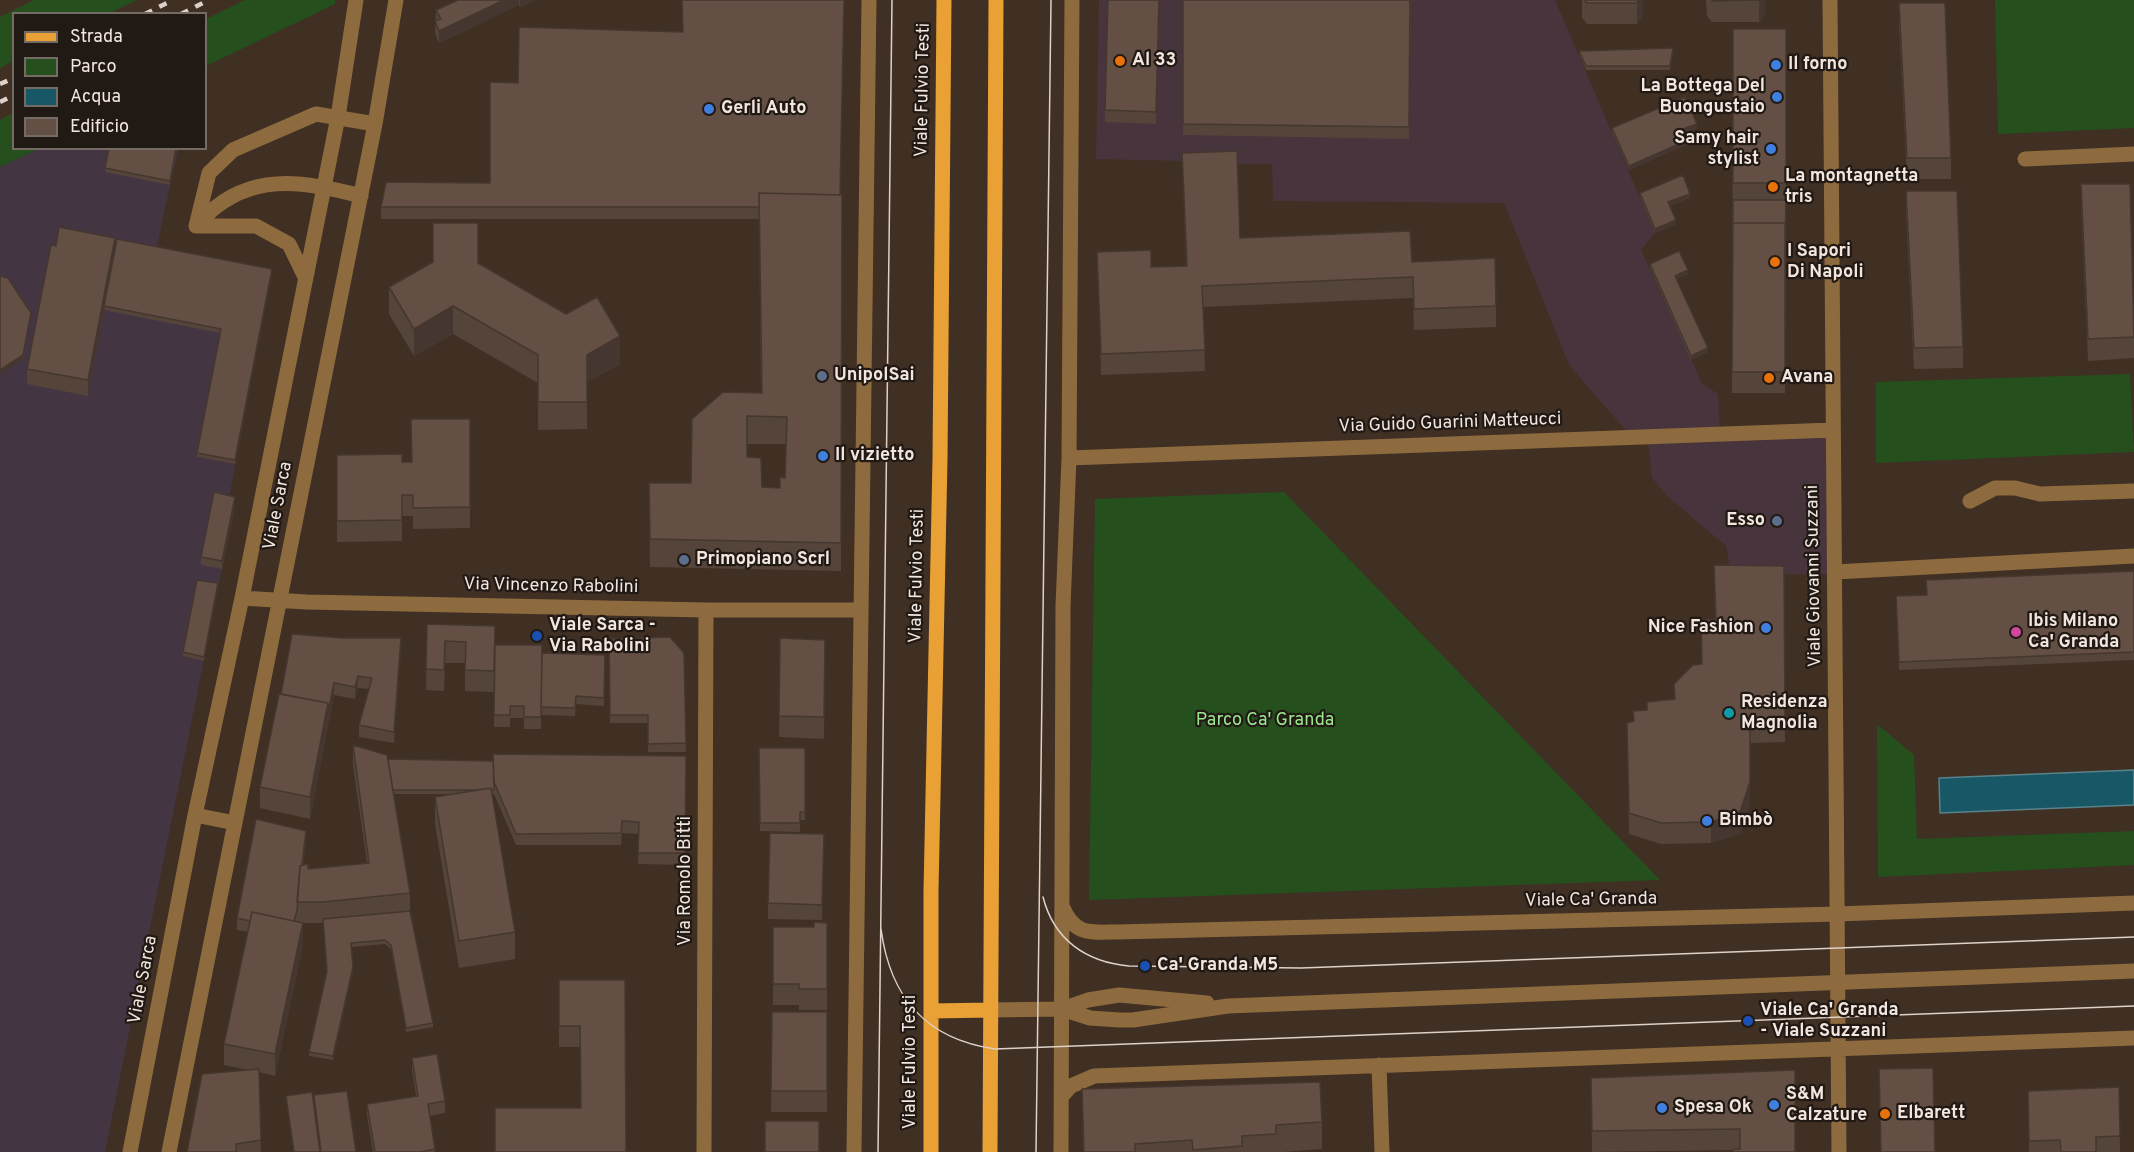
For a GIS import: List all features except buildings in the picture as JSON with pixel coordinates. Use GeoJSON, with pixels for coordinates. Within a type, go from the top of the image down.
{"type":"FeatureCollection","features":[{"type":"Feature","properties":{"kind":"main road","name":"Viale Fulvio Testi"},"geometry":{"type":"LineString","coordinates":[[931,1152],[931,891],[940,459],[944,0]]}},
{"type":"Feature","properties":{"kind":"main road"},"geometry":{"type":"LineString","coordinates":[[990,1152],[996,0]]}},
{"type":"Feature","properties":{"kind":"main road"},"geometry":{"type":"LineString","coordinates":[[931,1011],[991,1010]]}},
{"type":"Feature","properties":{"kind":"street","name":"Viale Sarca"},"geometry":{"type":"LineString","coordinates":[[130,1152],[195,815],[242,598],[338,117],[356,0]]}},
{"type":"Feature","properties":{"kind":"street","name":"Viale Sarca"},"geometry":{"type":"LineString","coordinates":[[169,1152],[375,124],[396,0]]}},
{"type":"Feature","properties":{"kind":"street"},"geometry":{"type":"LineString","coordinates":[[854,1152],[869,0]]}},
{"type":"Feature","properties":{"kind":"street"},"geometry":{"type":"LineString","coordinates":[[1061,1152],[1064,606],[1069,458],[1072,0]]}},
{"type":"Feature","properties":{"kind":"street","name":"Viale Giovanni Suzzani"},"geometry":{"type":"LineString","coordinates":[[1830,0],[1839,1152]]}},
{"type":"Feature","properties":{"kind":"street"},"geometry":{"type":"LineString","coordinates":[[196,226],[209,173],[233,150],[316,114],[375,124]]}},
{"type":"Feature","properties":{"kind":"street"},"geometry":{"type":"LineString","coordinates":[[2025,159],[2134,154]]}},
{"type":"Feature","properties":{"kind":"street"},"geometry":{"type":"LineString","coordinates":[[196,226],[216,206],[255,186],[302,183],[324,186],[360,196]]}},
{"type":"Feature","properties":{"kind":"street"},"geometry":{"type":"LineString","coordinates":[[196,226],[256,226],[289,244],[305,277]]}},
{"type":"Feature","properties":{"kind":"street","name":"Via Guido Guarini Matteucci"},"geometry":{"type":"LineString","coordinates":[[1069,458],[1833,430]]}},
{"type":"Feature","properties":{"kind":"street"},"geometry":{"type":"LineString","coordinates":[[1970,501],[1995,488],[2015,488],[2040,494],[2134,491]]}},
{"type":"Feature","properties":{"kind":"street"},"geometry":{"type":"LineString","coordinates":[[1835,572],[2134,556]]}},
{"type":"Feature","properties":{"kind":"street","name":"Via Vincenzo Rabolini"},"geometry":{"type":"LineString","coordinates":[[242,598],[706,610],[861,610]]}},
{"type":"Feature","properties":{"kind":"street","name":"Via Romolo Bitti"},"geometry":{"type":"LineString","coordinates":[[704,1152],[706,610]]}},
{"type":"Feature","properties":{"kind":"street"},"geometry":{"type":"LineString","coordinates":[[195,815],[235,823]]}},
{"type":"Feature","properties":{"kind":"street","name":"Viale Ca' Granda"},"geometry":{"type":"LineString","coordinates":[[1062,905],[1074,925],[1080,930],[1090,932],[1837,914],[2134,903]]}},
{"type":"Feature","properties":{"kind":"street"},"geometry":{"type":"LineString","coordinates":[[1062,1009],[1090,1018],[1133,1020],[1228,1005],[2134,971]]}},
{"type":"Feature","properties":{"kind":"street"},"geometry":{"type":"LineString","coordinates":[[991,1010],[1062,1009],[1088,1000],[1119,995],[1228,1005]]}},
{"type":"Feature","properties":{"kind":"street"},"geometry":{"type":"LineString","coordinates":[[1062,1096],[1071,1086],[1094,1076],[2134,1038]]}},
{"type":"Feature","properties":{"kind":"street"},"geometry":{"type":"LineString","coordinates":[[1379,1065],[1382,1152]]}},
{"type":"Feature","properties":{"kind":"shaded area"},"geometry":{"type":"Polygon","coordinates":[[[1099,0],[1555,0],[1655,233],[1641,250],[1702,383],[1718,394],[1720,430],[1629,434],[1569,365],[1504,203],[1273,201],[1272,164],[1189,164],[1184,161],[1096,159],[1099,0]]]}},
{"type":"Feature","properties":{"kind":"shaded area"},"geometry":{"type":"Polygon","coordinates":[[[36,150],[178,150],[156,251],[272,273],[228,503],[235,505],[105,1152],[0,1152],[0,167],[36,150]]]}},
{"type":"Feature","properties":{"kind":"shaded area"},"geometry":{"type":"Polygon","coordinates":[[[1832,434],[1831,574],[1731,575],[1726,546],[1667,496],[1652,478],[1648,441],[1832,434]]]}},
{"type":"Feature","properties":{"kind":"green space"},"geometry":{"type":"Polygon","coordinates":[[[34,0],[137,0],[112,12],[12,12],[12,62],[0,68],[0,17],[34,0]]]}},
{"type":"Feature","properties":{"kind":"green space"},"geometry":{"type":"Polygon","coordinates":[[[245,0],[335,0],[335,4],[207,66],[207,19],[245,0]]]}},
{"type":"Feature","properties":{"kind":"green space"},"geometry":{"type":"Polygon","coordinates":[[[1995,0],[2134,0],[2134,128],[1998,134],[1995,0]]]}},
{"type":"Feature","properties":{"kind":"green space"},"geometry":{"type":"Polygon","coordinates":[[[12,114],[12,150],[36,150],[0,167],[0,120],[12,114]]]}},
{"type":"Feature","properties":{"kind":"green space"},"geometry":{"type":"Polygon","coordinates":[[[2130,374],[2134,452],[1876,463],[1876,382],[2130,374]]]}},
{"type":"Feature","properties":{"kind":"green space","name":"Parco Ca' Granda"},"geometry":{"type":"Polygon","coordinates":[[[1284,492],[1660,880],[1089,900],[1095,499],[1284,492]]]}},
{"type":"Feature","properties":{"kind":"green space"},"geometry":{"type":"Polygon","coordinates":[[[1877,724],[1914,755],[1917,839],[2134,831],[2134,865],[1878,877],[1877,724]]]}},
{"type":"Feature","properties":{"kind":"water"},"geometry":{"type":"Polygon","coordinates":[[[2134,770],[2134,805],[1940,813],[1939,778],[2134,770]]]}},
{"type":"Feature","properties":{"kind":"tram line"},"geometry":{"type":"LineString","coordinates":[[878,1152],[892,0]]}},
{"type":"Feature","properties":{"kind":"tram line"},"geometry":{"type":"LineString","coordinates":[[1036,1152],[1051,0]]}},
{"type":"Feature","properties":{"kind":"tram line"},"geometry":{"type":"LineString","coordinates":[[1043,897],[1055,925],[1074,946],[1099,960],[1129,966],[1301,968],[2134,937]]}},
{"type":"Feature","properties":{"kind":"tram line"},"geometry":{"type":"LineString","coordinates":[[881,929],[893,975],[915,1011],[931,1025],[949,1036],[970,1044],[995,1049],[2134,1006]]}},
{"type":"Feature","properties":{"kind":"railway"},"geometry":{"type":"LineString","coordinates":[[149,12],[173,0]]}},
{"type":"Feature","properties":{"kind":"railway"},"geometry":{"type":"LineString","coordinates":[[185,12],[209,0]]}},
{"type":"Feature","properties":{"kind":"railway"},"geometry":{"type":"LineString","coordinates":[[0,84],[12,79]]}},
{"type":"Feature","properties":{"kind":"railway"},"geometry":{"type":"LineString","coordinates":[[0,102],[12,96]]}},
{"type":"Feature","properties":{"kind":"place","name":"Al 33"},"geometry":{"type":"Point","coordinates":[1120,61]}},
{"type":"Feature","properties":{"kind":"place","name":"Il forno"},"geometry":{"type":"Point","coordinates":[1776,65]}},
{"type":"Feature","properties":{"kind":"place","name":"La Bottega Del Buongustaio"},"geometry":{"type":"Point","coordinates":[1777,97]}},
{"type":"Feature","properties":{"kind":"place","name":"Gerli Auto"},"geometry":{"type":"Point","coordinates":[709,109]}},
{"type":"Feature","properties":{"kind":"place","name":"Samy hair stylist"},"geometry":{"type":"Point","coordinates":[1771,149]}},
{"type":"Feature","properties":{"kind":"place","name":"La montagnetta tris"},"geometry":{"type":"Point","coordinates":[1773,187]}},
{"type":"Feature","properties":{"kind":"place","name":"I Sapori Di Napoli"},"geometry":{"type":"Point","coordinates":[1775,262]}},
{"type":"Feature","properties":{"kind":"place","name":"UnipolSai"},"geometry":{"type":"Point","coordinates":[822,376]}},
{"type":"Feature","properties":{"kind":"place","name":"Avana"},"geometry":{"type":"Point","coordinates":[1769,378]}},
{"type":"Feature","properties":{"kind":"place","name":"Il vizietto"},"geometry":{"type":"Point","coordinates":[823,456]}},
{"type":"Feature","properties":{"kind":"place","name":"Esso"},"geometry":{"type":"Point","coordinates":[1777,521]}},
{"type":"Feature","properties":{"kind":"place","name":"Primopiano Scrl"},"geometry":{"type":"Point","coordinates":[684,560]}},
{"type":"Feature","properties":{"kind":"place","name":"Nice Fashion"},"geometry":{"type":"Point","coordinates":[1766,628]}},
{"type":"Feature","properties":{"kind":"place","name":"Ibis Milano Ca' Granda"},"geometry":{"type":"Point","coordinates":[2016,632]}},
{"type":"Feature","properties":{"kind":"place","name":"Viale Sarca - Via Rabolini"},"geometry":{"type":"Point","coordinates":[537,636]}},
{"type":"Feature","properties":{"kind":"place","name":"Residenza Magnolia"},"geometry":{"type":"Point","coordinates":[1729,713]}},
{"type":"Feature","properties":{"kind":"place","name":"Bimbò"},"geometry":{"type":"Point","coordinates":[1707,821]}},
{"type":"Feature","properties":{"kind":"place","name":"Ca' Granda M5"},"geometry":{"type":"Point","coordinates":[1145,966]}},
{"type":"Feature","properties":{"kind":"place","name":"Viale Ca' Granda - Viale Suzzani"},"geometry":{"type":"Point","coordinates":[1748,1021]}},
{"type":"Feature","properties":{"kind":"place","name":"S&M Calzature"},"geometry":{"type":"Point","coordinates":[1774,1105]}},
{"type":"Feature","properties":{"kind":"place","name":"Spesa Ok"},"geometry":{"type":"Point","coordinates":[1662,1108]}},
{"type":"Feature","properties":{"kind":"place","name":"Elbarett"},"geometry":{"type":"Point","coordinates":[1885,1114]}}]}
